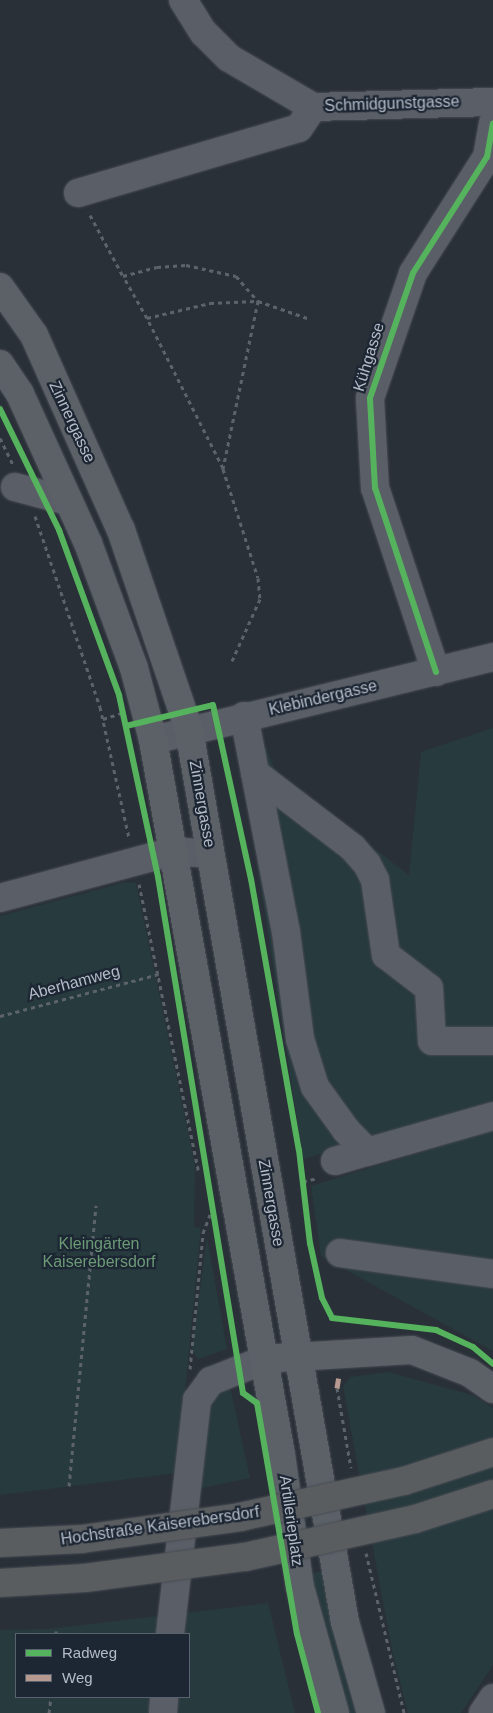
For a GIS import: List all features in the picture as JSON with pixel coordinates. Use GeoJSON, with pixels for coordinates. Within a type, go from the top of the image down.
{"type":"FeatureCollection","features":[{"type":"Feature","properties":{"kind":"highway","name":"Hochstraße Kaiserebersdorf"},"geometry":{"type":"LineString","coordinates":[[0,1543],[82,1539],[240,1517],[404,1481],[493,1452]]}},
{"type":"Feature","properties":{"kind":"highway"},"geometry":{"type":"LineString","coordinates":[[0,1583],[86,1578],[245,1557],[415,1518],[493,1494]]}},
{"type":"Feature","properties":{"kind":"main road","name":"Zinnergasse"},"geometry":{"type":"LineString","coordinates":[[0,287],[34,335],[121,530],[189,730],[296,1354]]}},
{"type":"Feature","properties":{"kind":"main road","name":"Zinnergasse"},"geometry":{"type":"LineString","coordinates":[[0,364],[20,394],[68,501],[134,668],[137,725],[174,851],[262,1361]]}},
{"type":"Feature","properties":{"kind":"main road"},"geometry":{"type":"LineString","coordinates":[[262,1361],[296,1354],[412,1350],[470,1373],[493,1389]]}},
{"type":"Feature","properties":{"kind":"main road","name":"Artillerieplatz"},"geometry":{"type":"LineString","coordinates":[[296,1354],[345,1622],[371,1713]]}},
{"type":"Feature","properties":{"kind":"main road","name":"Artillerieplatz"},"geometry":{"type":"LineString","coordinates":[[262,1361],[281,1454],[300,1587],[335,1713]]}},
{"type":"Feature","properties":{"kind":"street","name":"Schmidgunstgasse"},"geometry":{"type":"LineString","coordinates":[[183,0],[204,33],[229,58],[313,107],[493,102]]}},
{"type":"Feature","properties":{"kind":"street"},"geometry":{"type":"LineString","coordinates":[[78,193],[299,128],[313,107]]}},
{"type":"Feature","properties":{"kind":"street","name":"Kühgasse"},"geometry":{"type":"LineString","coordinates":[[436,672],[375,488],[370,398],[413,273],[486,157],[493,124]]}},
{"type":"Feature","properties":{"kind":"street"},"geometry":{"type":"LineString","coordinates":[[20,489],[68,501]]}},
{"type":"Feature","properties":{"kind":"street","name":"Klebindergasse"},"geometry":{"type":"LineString","coordinates":[[137,725],[189,730],[493,657]]}},
{"type":"Feature","properties":{"kind":"street"},"geometry":{"type":"LineString","coordinates":[[244,716],[286,932],[300,1039],[315,1086],[346,1130],[367,1152]]}},
{"type":"Feature","properties":{"kind":"street"},"geometry":{"type":"LineString","coordinates":[[255,773],[353,848],[367,864],[375,880],[386,955],[428,988],[432,1040],[493,1041]]}},
{"type":"Feature","properties":{"kind":"street"},"geometry":{"type":"LineString","coordinates":[[0,898],[174,851],[210,854]]}},
{"type":"Feature","properties":{"kind":"street"},"geometry":{"type":"LineString","coordinates":[[335,1161],[493,1116]]}},
{"type":"Feature","properties":{"kind":"street"},"geometry":{"type":"LineString","coordinates":[[340,1253],[493,1274]]}},
{"type":"Feature","properties":{"kind":"street"},"geometry":{"type":"LineString","coordinates":[[170,1633],[200,1392],[226,1373],[262,1361]]}},
{"type":"Feature","properties":{"kind":"street"},"geometry":{"type":"LineString","coordinates":[[163,1713],[164,1698]]}},
{"type":"Feature","properties":{"kind":"street"},"geometry":{"type":"LineString","coordinates":[[483,1713],[493,1698]]}},
{"type":"Feature","properties":{"kind":"path"},"geometry":{"type":"LineString","coordinates":[[78,193],[147,318],[223,469],[258,578],[260,599],[232,662]]}},
{"type":"Feature","properties":{"kind":"path"},"geometry":{"type":"LineString","coordinates":[[123,276],[157,267],[206,268],[236,276],[258,301]]}},
{"type":"Feature","properties":{"kind":"path"},"geometry":{"type":"LineString","coordinates":[[223,469],[258,301]]}},
{"type":"Feature","properties":{"kind":"path"},"geometry":{"type":"LineString","coordinates":[[147,318],[193,305],[258,301],[307,318]]}},
{"type":"Feature","properties":{"kind":"path"},"geometry":{"type":"LineString","coordinates":[[0,438],[103,719],[137,725]]}},
{"type":"Feature","properties":{"kind":"path"},"geometry":{"type":"LineString","coordinates":[[121,704],[137,725]]}},
{"type":"Feature","properties":{"kind":"path"},"geometry":{"type":"LineString","coordinates":[[203,1145],[208,1173]]}},
{"type":"Feature","properties":{"kind":"path"},"geometry":{"type":"LineString","coordinates":[[302,1174],[304,1191]]}},
{"type":"Feature","properties":{"kind":"path"},"geometry":{"type":"LineString","coordinates":[[212,1198],[216,1226]]}},
{"type":"Feature","properties":{"kind":"path"},"geometry":{"type":"LineString","coordinates":[[69,1486],[96,1205]]}},
{"type":"Feature","properties":{"kind":"path"},"geometry":{"type":"LineString","coordinates":[[200,1392],[190,1374],[190,1349],[203,1233],[213,1207]]}},
{"type":"Feature","properties":{"kind":"path"},"geometry":{"type":"LineString","coordinates":[[49,1713],[51,1698]]}},
{"type":"Feature","properties":{"kind":"green space"},"geometry":{"type":"Polygon","coordinates":[[[493,728],[493,1104],[303,1159],[240,753],[266,747],[274,768],[300,792],[409,875],[421,752],[493,728]]]}},
{"type":"Feature","properties":{"kind":"green space","name":"Kleingärten Kaiserebersdorf"},"geometry":{"type":"Polygon","coordinates":[[[126,882],[136,883],[195,1165],[194,1227],[201,1228],[177,1473],[0,1495],[0,916],[126,882]]]}},
{"type":"Feature","properties":{"kind":"green space"},"geometry":{"type":"Polygon","coordinates":[[[493,1130],[493,1351],[321,1256],[311,1186],[493,1130]]]}},
{"type":"Feature","properties":{"kind":"green space"},"geometry":{"type":"Polygon","coordinates":[[[207,1237],[227,1349],[198,1359],[192,1350],[207,1237]]]}},
{"type":"Feature","properties":{"kind":"green space"},"geometry":{"type":"Polygon","coordinates":[[[388,1372],[472,1395],[493,1408],[493,1665],[461,1713],[408,1713],[392,1650],[343,1387],[350,1377],[388,1372]]]}},
{"type":"Feature","properties":{"kind":"green space"},"geometry":{"type":"Polygon","coordinates":[[[230,1386],[250,1478],[197,1489],[210,1397],[230,1386]]]}},
{"type":"Feature","properties":{"kind":"green space"},"geometry":{"type":"Polygon","coordinates":[[[323,1571],[357,1713],[346,1713],[321,1617],[312,1573],[323,1571]]]}},
{"type":"Feature","properties":{"kind":"green space"},"geometry":{"type":"Polygon","coordinates":[[[268,1603],[295,1713],[0,1713],[0,1630],[49,1629],[268,1603]]]}},
{"type":"Feature","properties":{"kind":"marked path"},"geometry":{"type":"LineString","coordinates":[[337,1388],[339,1375]]}},
{"type":"Feature","properties":{"kind":"cycle path"},"geometry":{"type":"LineString","coordinates":[[436,672],[375,488],[370,398],[413,273],[487,157],[493,124]]}},
{"type":"Feature","properties":{"kind":"cycle path"},"geometry":{"type":"LineString","coordinates":[[0,409],[59,530],[119,695],[158,877],[243,1393],[257,1403],[297,1634],[318,1713]]}},
{"type":"Feature","properties":{"kind":"cycle path"},"geometry":{"type":"LineString","coordinates":[[126,726],[213,705],[251,879],[299,1150],[310,1243],[322,1298],[332,1318],[436,1330],[473,1347],[493,1364]]}}]}
